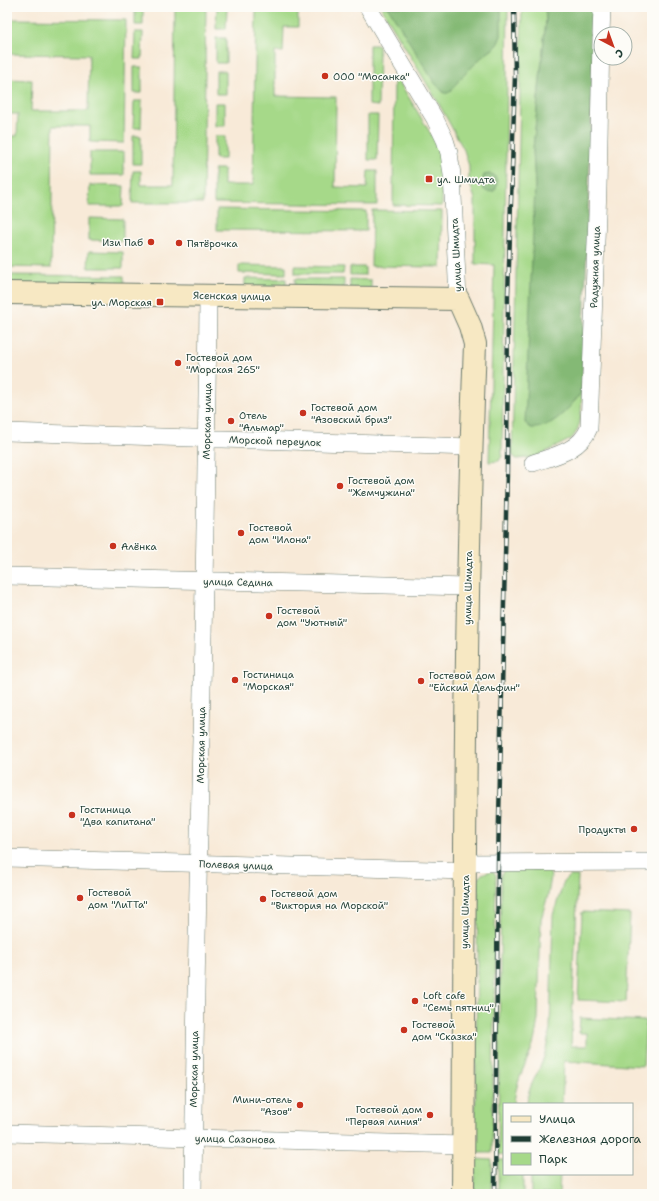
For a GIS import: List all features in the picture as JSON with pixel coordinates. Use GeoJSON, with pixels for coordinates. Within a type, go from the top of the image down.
{"type":"FeatureCollection","features":[{"type":"Feature","properties":{"kind":"street","name":"улица Шмидта"},"geometry":{"type":"LineString","coordinates":[[368,7],[435,119],[447,145],[452,175],[458,299],[470,326],[475,344],[468,587],[463,1194]]}},
{"type":"Feature","properties":{"kind":"street"},"geometry":{"type":"LineString","coordinates":[[601,26],[602,7]]}},
{"type":"Feature","properties":{"kind":"street","name":"Радужная улица"},"geometry":{"type":"LineString","coordinates":[[533,463],[576,446],[589,428],[598,188],[600,66]]}},
{"type":"Feature","properties":{"kind":"street","name":"Ясенская улица"},"geometry":{"type":"LineString","coordinates":[[7,293],[458,299]]}},
{"type":"Feature","properties":{"kind":"street","name":"Морская улица"},"geometry":{"type":"LineString","coordinates":[[193,1194],[208,296]]}},
{"type":"Feature","properties":{"kind":"street","name":"Морской переулок"},"geometry":{"type":"LineString","coordinates":[[7,432],[471,447]]}},
{"type":"Feature","properties":{"kind":"street","name":"улица Седина"},"geometry":{"type":"LineString","coordinates":[[7,576],[468,587]]}},
{"type":"Feature","properties":{"kind":"street","name":"Полевая улица"},"geometry":{"type":"LineString","coordinates":[[7,858],[198,864],[466,867],[556,862],[652,862]]}},
{"type":"Feature","properties":{"kind":"street","name":"улица Сазонова"},"geometry":{"type":"LineString","coordinates":[[7,1133],[463,1145]]}},
{"type":"Feature","properties":{"kind":"green space"},"geometry":{"type":"Polygon","coordinates":[[[135,7],[143,7],[143,25],[135,25],[135,7]]]}},
{"type":"Feature","properties":{"kind":"green space"},"geometry":{"type":"Polygon","coordinates":[[[143,7],[206,7],[203,203],[132,203],[133,171],[141,171],[141,185],[173,185],[175,8],[143,7]]]}},
{"type":"Feature","properties":{"kind":"green space"},"geometry":{"type":"Polygon","coordinates":[[[217,7],[298,7],[298,27],[284,27],[283,52],[275,52],[275,96],[336,97],[335,187],[367,188],[368,171],[377,171],[377,205],[214,203],[214,169],[224,169],[224,185],[253,185],[256,9],[227,8],[226,29],[216,29],[217,7]]]}},
{"type":"Feature","properties":{"kind":"green space"},"geometry":{"type":"Polygon","coordinates":[[[381,7],[508,7],[502,456],[499,461],[489,462],[494,265],[475,264],[475,199],[469,181],[469,166],[464,150],[439,104],[381,7]]]}},
{"type":"Feature","properties":{"kind":"green space"},"geometry":{"type":"Polygon","coordinates":[[[388,7],[501,7],[501,36],[493,49],[482,57],[459,80],[451,91],[444,93],[434,82],[388,7]]]}},
{"type":"Feature","properties":{"kind":"green space"},"geometry":{"type":"Polygon","coordinates":[[[522,7],[545,7],[546,20],[533,149],[553,421],[575,401],[582,391],[578,429],[571,439],[536,457],[517,459],[512,454],[522,7]]]}},
{"type":"Feature","properties":{"kind":"green space"},"geometry":{"type":"Polygon","coordinates":[[[545,7],[595,7],[594,26],[593,26],[593,66],[582,391],[567,410],[560,416],[539,428],[531,428],[525,423],[535,186],[533,149],[546,20],[545,7]]]}},
{"type":"Feature","properties":{"kind":"green space"},"geometry":{"type":"Polygon","coordinates":[[[7,19],[126,20],[124,143],[90,142],[90,126],[53,126],[51,268],[7,267],[7,136],[17,136],[18,114],[7,114],[7,79],[32,80],[31,111],[88,111],[89,55],[7,54],[7,19]]]}},
{"type":"Feature","properties":{"kind":"green space"},"geometry":{"type":"Polygon","coordinates":[[[135,32],[143,32],[142,59],[134,59],[135,32]]]}},
{"type":"Feature","properties":{"kind":"green space"},"geometry":{"type":"Polygon","coordinates":[[[216,38],[226,38],[226,63],[216,63],[216,38]]]}},
{"type":"Feature","properties":{"kind":"green space"},"geometry":{"type":"Polygon","coordinates":[[[369,45],[379,45],[378,106],[369,105],[369,45]]]}},
{"type":"Feature","properties":{"kind":"green space"},"geometry":{"type":"Polygon","coordinates":[[[134,67],[142,67],[142,93],[134,93],[134,67]]]}},
{"type":"Feature","properties":{"kind":"green space"},"geometry":{"type":"Polygon","coordinates":[[[216,71],[226,71],[226,94],[216,94],[216,71]]]}},
{"type":"Feature","properties":{"kind":"green space"},"geometry":{"type":"Polygon","coordinates":[[[394,73],[443,154],[442,206],[393,205],[394,73]]]}},
{"type":"Feature","properties":{"kind":"green space"},"geometry":{"type":"Polygon","coordinates":[[[134,101],[142,101],[141,128],[133,128],[134,101]]]}},
{"type":"Feature","properties":{"kind":"green space"},"geometry":{"type":"Polygon","coordinates":[[[215,103],[225,103],[225,126],[215,126],[215,103]]]}},
{"type":"Feature","properties":{"kind":"green space"},"geometry":{"type":"Polygon","coordinates":[[[368,115],[378,115],[377,160],[368,160],[368,115]]]}},
{"type":"Feature","properties":{"kind":"green space"},"geometry":{"type":"Polygon","coordinates":[[[133,136],[141,136],[141,164],[133,164],[133,136]]]}},
{"type":"Feature","properties":{"kind":"green space"},"geometry":{"type":"Polygon","coordinates":[[[215,136],[225,136],[225,159],[215,159],[215,136]]]}},
{"type":"Feature","properties":{"kind":"green space"},"geometry":{"type":"Polygon","coordinates":[[[90,152],[124,152],[124,175],[90,175],[90,152]]]}},
{"type":"Feature","properties":{"kind":"green space"},"geometry":{"type":"Polygon","coordinates":[[[484,175],[494,175],[497,183],[494,191],[490,192],[485,190],[482,186],[484,175]]]}},
{"type":"Feature","properties":{"kind":"green space"},"geometry":{"type":"Polygon","coordinates":[[[90,185],[124,186],[123,206],[89,206],[90,185]]]}},
{"type":"Feature","properties":{"kind":"green space"},"geometry":{"type":"Polygon","coordinates":[[[217,209],[366,211],[366,231],[217,230],[217,209]]]}},
{"type":"Feature","properties":{"kind":"green space"},"geometry":{"type":"Polygon","coordinates":[[[372,210],[442,211],[441,267],[371,266],[372,210]]]}},
{"type":"Feature","properties":{"kind":"green space"},"geometry":{"type":"Polygon","coordinates":[[[89,218],[123,219],[123,241],[89,240],[89,218]]]}},
{"type":"Feature","properties":{"kind":"green space"},"geometry":{"type":"Polygon","coordinates":[[[89,251],[123,252],[123,268],[88,268],[89,251]]]}},
{"type":"Feature","properties":{"kind":"green space"},"geometry":{"type":"Polygon","coordinates":[[[239,265],[286,266],[286,274],[239,273],[239,265]]]}},
{"type":"Feature","properties":{"kind":"green space"},"geometry":{"type":"Polygon","coordinates":[[[295,266],[344,267],[343,274],[295,274],[295,266]]]}},
{"type":"Feature","properties":{"kind":"green space"},"geometry":{"type":"Polygon","coordinates":[[[350,267],[365,267],[365,275],[350,275],[350,267]]]}},
{"type":"Feature","properties":{"kind":"green space"},"geometry":{"type":"Polygon","coordinates":[[[7,275],[124,276],[124,286],[7,285],[7,275]]]}},
{"type":"Feature","properties":{"kind":"green space"},"geometry":{"type":"Polygon","coordinates":[[[245,278],[286,279],[286,289],[245,289],[245,278]]]}},
{"type":"Feature","properties":{"kind":"green space"},"geometry":{"type":"Polygon","coordinates":[[[295,279],[344,279],[344,290],[295,289],[295,279]]]}},
{"type":"Feature","properties":{"kind":"green space"},"geometry":{"type":"Polygon","coordinates":[[[350,279],[371,280],[371,290],[350,290],[350,279]]]}},
{"type":"Feature","properties":{"kind":"green space"},"geometry":{"type":"Polygon","coordinates":[[[507,869],[546,869],[550,873],[551,877],[548,895],[541,919],[538,1019],[536,1032],[532,1049],[522,1071],[514,1103],[503,1103],[503,1155],[498,1154],[501,874],[507,869]]]}},
{"type":"Feature","properties":{"kind":"green space"},"geometry":{"type":"Polygon","coordinates":[[[493,871],[496,875],[492,1153],[475,1153],[478,879],[484,873],[493,871]]]}},
{"type":"Feature","properties":{"kind":"green space"},"geometry":{"type":"Polygon","coordinates":[[[569,876],[578,876],[571,1046],[587,1046],[587,1033],[579,1033],[580,1018],[646,1021],[643,1066],[564,1061],[562,1103],[527,1103],[531,1086],[544,1057],[550,1029],[553,915],[564,881],[569,876]]]}},
{"type":"Feature","properties":{"kind":"green space"},"geometry":{"type":"Polygon","coordinates":[[[582,912],[630,914],[626,1002],[578,1000],[582,912]]]}},
{"type":"Feature","properties":{"kind":"green space"},"geometry":{"type":"Polygon","coordinates":[[[475,1159],[492,1160],[492,1194],[474,1194],[475,1159]]]}},
{"type":"Feature","properties":{"kind":"green space"},"geometry":{"type":"Polygon","coordinates":[[[498,1160],[503,1160],[503,1175],[523,1175],[523,1194],[498,1194],[498,1160]]]}},
{"type":"Feature","properties":{"kind":"green space"},"geometry":{"type":"Polygon","coordinates":[[[531,1175],[560,1175],[559,1194],[531,1194],[531,1175]]]}},
{"type":"Feature","properties":{"kind":"railway"},"geometry":{"type":"LineString","coordinates":[[495,1194],[498,862],[507,472],[508,296],[515,75],[514,7]]}},
{"type":"Feature","properties":{"kind":"place","name":"ООО \"Мосанка\""},"geometry":{"type":"Point","coordinates":[325,76]}},
{"type":"Feature","properties":{"kind":"place","name":"ул. Шмидта"},"geometry":{"type":"Point","coordinates":[429,179]}},
{"type":"Feature","properties":{"kind":"place","name":"Изи Паб"},"geometry":{"type":"Point","coordinates":[151,242]}},
{"type":"Feature","properties":{"kind":"place","name":"Пятёрочка"},"geometry":{"type":"Point","coordinates":[179,243]}},
{"type":"Feature","properties":{"kind":"place","name":"ул. Морская"},"geometry":{"type":"Point","coordinates":[160,302]}},
{"type":"Feature","properties":{"kind":"place","name":"Гостевой дом \"Морская 265\""},"geometry":{"type":"Point","coordinates":[178,363]}},
{"type":"Feature","properties":{"kind":"place","name":"Гостевой дом \"Азовский бриз\""},"geometry":{"type":"Point","coordinates":[303,413]}},
{"type":"Feature","properties":{"kind":"place","name":"Отель \"Альмар\""},"geometry":{"type":"Point","coordinates":[231,421]}},
{"type":"Feature","properties":{"kind":"place","name":"Гостевой дом \"Жемчужина\""},"geometry":{"type":"Point","coordinates":[340,486]}},
{"type":"Feature","properties":{"kind":"place","name":"Гостевой дом \"Илона\""},"geometry":{"type":"Point","coordinates":[241,533]}},
{"type":"Feature","properties":{"kind":"place","name":"Алёнка"},"geometry":{"type":"Point","coordinates":[113,546]}},
{"type":"Feature","properties":{"kind":"place","name":"Гостевой дом \"Уютный\""},"geometry":{"type":"Point","coordinates":[269,616]}},
{"type":"Feature","properties":{"kind":"place","name":"Гостиница \"Морская\""},"geometry":{"type":"Point","coordinates":[235,680]}},
{"type":"Feature","properties":{"kind":"place","name":"Гостевой дом \"Ейский Дельфин\""},"geometry":{"type":"Point","coordinates":[421,681]}},
{"type":"Feature","properties":{"kind":"place","name":"Гостиница \"Два капитана\""},"geometry":{"type":"Point","coordinates":[72,815]}},
{"type":"Feature","properties":{"kind":"place","name":"Продукты"},"geometry":{"type":"Point","coordinates":[634,829]}},
{"type":"Feature","properties":{"kind":"place","name":"Гостевой дом \"ЛиТТа\""},"geometry":{"type":"Point","coordinates":[80,898]}},
{"type":"Feature","properties":{"kind":"place","name":"Гостевой дом \"Виктория на Морской\""},"geometry":{"type":"Point","coordinates":[263,899]}},
{"type":"Feature","properties":{"kind":"place","name":"Loft cafe \"Семь пятниц\""},"geometry":{"type":"Point","coordinates":[415,1001]}},
{"type":"Feature","properties":{"kind":"place","name":"Гостевой дом \"Сказка\""},"geometry":{"type":"Point","coordinates":[404,1030]}},
{"type":"Feature","properties":{"kind":"place","name":"Мини-отель \"Азов\""},"geometry":{"type":"Point","coordinates":[300,1105]}},
{"type":"Feature","properties":{"kind":"place","name":"Гостевой дом \"Первая линия\""},"geometry":{"type":"Point","coordinates":[430,1115]}}]}
